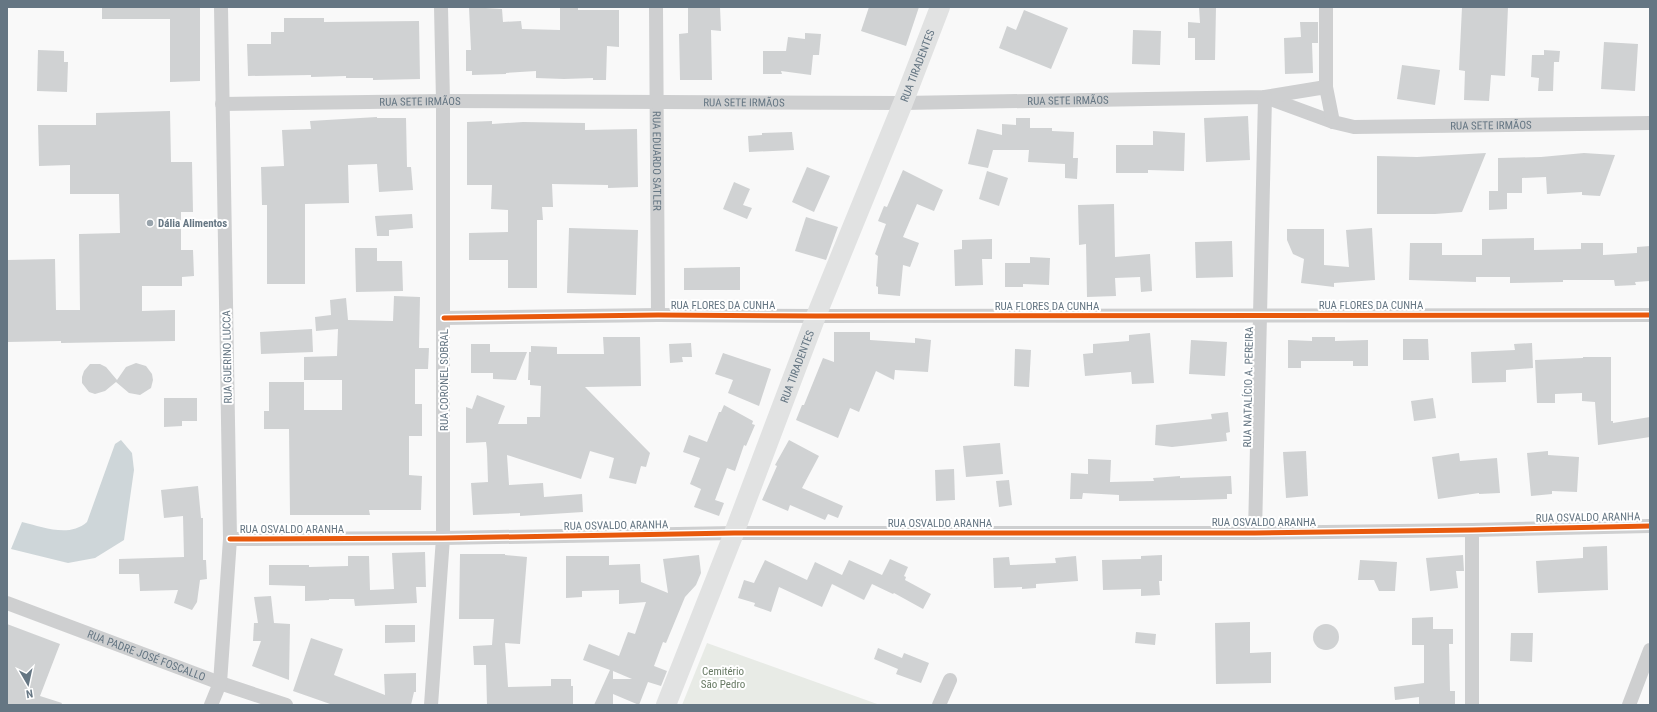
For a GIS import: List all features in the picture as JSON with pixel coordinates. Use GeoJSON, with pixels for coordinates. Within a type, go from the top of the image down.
{"type":"FeatureCollection","features":[{"type":"Feature","properties":{"kind":"street","name":"RUA GUERINO LUCCA"},"geometry":{"type":"LineString","coordinates":[[211,705],[220,683],[230,539],[221,7]]}},
{"type":"Feature","properties":{"kind":"street","name":"RUA CORONEL SOBRAL"},"geometry":{"type":"LineString","coordinates":[[431,705],[443,538],[444,318],[441,7]]}},
{"type":"Feature","properties":{"kind":"street","name":"RUA EDUARDO SATLER"},"geometry":{"type":"LineString","coordinates":[[656,7],[658,315]]}},
{"type":"Feature","properties":{"kind":"street","name":"RUA TIRADENTES"},"geometry":{"type":"LineString","coordinates":[[666,705],[734,533],[816,316],[903,103],[940,7]]}},
{"type":"Feature","properties":{"kind":"street"},"geometry":{"type":"LineString","coordinates":[[1326,7],[1326,87],[1333,122]]}},
{"type":"Feature","properties":{"kind":"street"},"geometry":{"type":"LineString","coordinates":[[1265,97],[1326,87]]}},
{"type":"Feature","properties":{"kind":"street","name":"RUA SETE IRMÃOS"},"geometry":{"type":"LineString","coordinates":[[222,104],[443,101],[903,103],[1265,97],[1333,122],[1354,127],[1650,123]]}},
{"type":"Feature","properties":{"kind":"street","name":"RUA NATALÍCIO A. PEREIRA"},"geometry":{"type":"LineString","coordinates":[[1255,533],[1265,97]]}},
{"type":"Feature","properties":{"kind":"street","name":"RUA FLORES DA CUNHA"},"geometry":{"type":"LineString","coordinates":[[444,318],[658,315],[1259,316],[1650,314]]}},
{"type":"Feature","properties":{"kind":"street","name":"RUA OSVALDO ARANHA"},"geometry":{"type":"LineString","coordinates":[[230,539],[443,538],[734,533],[1255,533],[1650,526]]}},
{"type":"Feature","properties":{"kind":"street"},"geometry":{"type":"LineString","coordinates":[[1472,530],[1472,705]]}},
{"type":"Feature","properties":{"kind":"street","name":"RUA PADRE JOSÉ FOSCALLO"},"geometry":{"type":"LineString","coordinates":[[7,603],[220,683],[286,705]]}},
{"type":"Feature","properties":{"kind":"street"},"geometry":{"type":"LineString","coordinates":[[1629,705],[1650,650]]}},
{"type":"Feature","properties":{"kind":"street"},"geometry":{"type":"LineString","coordinates":[[939,705],[950,680]]}},
{"type":"Feature","properties":{"kind":"green space","name":"Cemitério São Pedro"},"geometry":{"type":"Polygon","coordinates":[[[707,643],[880,705],[682,705],[707,643]]]}},
{"type":"Feature","properties":{"kind":"shaded area"},"geometry":{"type":"Polygon","coordinates":[[[121,440],[132,453],[134,470],[124,540],[95,558],[68,563],[11,549],[22,522],[56,530],[64,530],[80,527],[87,522],[115,444],[121,440]]]}},
{"type":"Feature","properties":{"kind":"building"},"geometry":{"type":"Polygon","coordinates":[[[102,7],[200,7],[200,81],[170,82],[170,19],[102,19],[102,7]]]}},
{"type":"Feature","properties":{"kind":"building"},"geometry":{"type":"Polygon","coordinates":[[[469,7],[502,9],[503,22],[521,21],[522,29],[560,30],[560,7],[578,7],[578,10],[619,10],[619,47],[607,46],[606,80],[593,80],[593,78],[536,78],[536,71],[472,75],[472,71],[466,71],[466,50],[471,50],[469,7]]]}},
{"type":"Feature","properties":{"kind":"building"},"geometry":{"type":"Polygon","coordinates":[[[688,7],[720,7],[721,31],[711,30],[712,80],[680,80],[679,34],[688,33],[688,7]]]}},
{"type":"Feature","properties":{"kind":"building"},"geometry":{"type":"Polygon","coordinates":[[[869,7],[919,7],[906,46],[861,31],[869,7]]]}},
{"type":"Feature","properties":{"kind":"building"},"geometry":{"type":"Polygon","coordinates":[[[1199,7],[1216,7],[1215,60],[1195,60],[1195,38],[1188,38],[1188,22],[1200,23],[1199,7]]]}},
{"type":"Feature","properties":{"kind":"building"},"geometry":{"type":"Polygon","coordinates":[[[1462,7],[1508,7],[1505,76],[1491,75],[1489,101],[1464,100],[1465,71],[1459,70],[1462,7]]]}},
{"type":"Feature","properties":{"kind":"building"},"geometry":{"type":"Polygon","coordinates":[[[1024,10],[1068,28],[1051,69],[999,48],[1007,26],[1016,30],[1024,10]]]}},
{"type":"Feature","properties":{"kind":"building"},"geometry":{"type":"Polygon","coordinates":[[[284,18],[324,18],[324,22],[419,21],[420,79],[373,80],[373,78],[346,78],[346,76],[311,77],[311,75],[248,76],[247,44],[271,44],[271,32],[284,32],[284,18]]]}},
{"type":"Feature","properties":{"kind":"building"},"geometry":{"type":"Polygon","coordinates":[[[1300,22],[1318,22],[1318,43],[1312,43],[1313,73],[1285,74],[1284,38],[1301,37],[1300,22]]]}},
{"type":"Feature","properties":{"kind":"building"},"geometry":{"type":"Polygon","coordinates":[[[1133,30],[1161,31],[1160,65],[1132,64],[1133,30]]]}},
{"type":"Feature","properties":{"kind":"building"},"geometry":{"type":"Polygon","coordinates":[[[805,33],[821,34],[819,55],[813,55],[811,75],[781,71],[782,74],[763,74],[763,51],[786,51],[788,37],[805,39],[805,33]]]}},
{"type":"Feature","properties":{"kind":"building"},"geometry":{"type":"Polygon","coordinates":[[[1604,42],[1638,44],[1635,91],[1601,89],[1604,42]]]}},
{"type":"Feature","properties":{"kind":"building"},"geometry":{"type":"Polygon","coordinates":[[[38,50],[64,51],[64,62],[68,62],[67,92],[37,91],[38,50]]]}},
{"type":"Feature","properties":{"kind":"building"},"geometry":{"type":"Polygon","coordinates":[[[1544,50],[1560,51],[1559,62],[1554,62],[1553,91],[1538,91],[1539,78],[1531,77],[1532,55],[1544,55],[1544,50]]]}},
{"type":"Feature","properties":{"kind":"building"},"geometry":{"type":"Polygon","coordinates":[[[1402,65],[1440,70],[1435,105],[1397,99],[1402,65]]]}},
{"type":"Feature","properties":{"kind":"building","name":"Dália Alimentos"},"geometry":{"type":"Polygon","coordinates":[[[170,111],[171,162],[192,162],[193,212],[181,212],[181,250],[193,250],[194,276],[182,277],[182,286],[142,286],[142,311],[175,310],[175,341],[61,343],[61,341],[7,342],[7,260],[55,259],[56,310],[80,310],[79,234],[120,233],[119,194],[70,194],[70,165],[39,166],[38,125],[96,125],[96,113],[170,111]]]}},
{"type":"Feature","properties":{"kind":"building"},"geometry":{"type":"Polygon","coordinates":[[[1248,116],[1250,160],[1206,162],[1204,118],[1248,116]]]}},
{"type":"Feature","properties":{"kind":"building"},"geometry":{"type":"Polygon","coordinates":[[[377,117],[406,118],[407,167],[411,167],[413,190],[379,192],[377,164],[348,165],[349,203],[305,204],[305,284],[267,284],[267,205],[262,205],[261,167],[284,166],[282,130],[311,129],[310,121],[377,117]]]}},
{"type":"Feature","properties":{"kind":"building"},"geometry":{"type":"Polygon","coordinates":[[[1016,118],[1030,118],[1030,128],[1052,128],[1052,131],[1074,132],[1073,158],[1078,158],[1077,179],[1065,178],[1065,164],[1028,162],[1029,150],[993,150],[988,168],[968,164],[977,129],[1002,135],[1002,124],[1016,125],[1016,118]]]}},
{"type":"Feature","properties":{"kind":"building"},"geometry":{"type":"Polygon","coordinates":[[[492,121],[492,124],[523,122],[585,123],[585,130],[637,129],[638,187],[608,188],[608,185],[552,184],[553,207],[542,207],[543,220],[537,220],[537,288],[508,288],[508,260],[469,260],[469,233],[508,232],[508,210],[491,209],[492,185],[467,185],[467,122],[492,121]]]}},
{"type":"Feature","properties":{"kind":"building"},"geometry":{"type":"Polygon","coordinates":[[[1153,131],[1185,133],[1184,171],[1148,170],[1148,173],[1116,173],[1116,145],[1153,145],[1153,131]]]}},
{"type":"Feature","properties":{"kind":"building"},"geometry":{"type":"Polygon","coordinates":[[[792,132],[794,150],[749,152],[748,136],[762,135],[762,133],[792,132]]]}},
{"type":"Feature","properties":{"kind":"building"},"geometry":{"type":"Polygon","coordinates":[[[1486,153],[1462,212],[1435,214],[1377,214],[1377,156],[1417,157],[1486,153]]]}},
{"type":"Feature","properties":{"kind":"building"},"geometry":{"type":"Polygon","coordinates":[[[1584,153],[1615,155],[1600,196],[1582,195],[1582,192],[1547,194],[1546,177],[1522,178],[1522,193],[1507,193],[1507,209],[1489,210],[1489,191],[1498,191],[1498,158],[1541,157],[1584,153]]]}},
{"type":"Feature","properties":{"kind":"building"},"geometry":{"type":"Polygon","coordinates":[[[807,167],[830,176],[814,212],[792,202],[807,167]]]}},
{"type":"Feature","properties":{"kind":"building"},"geometry":{"type":"Polygon","coordinates":[[[903,170],[943,190],[934,211],[917,204],[903,237],[919,243],[910,267],[903,265],[900,296],[878,294],[878,287],[876,286],[878,256],[875,254],[886,224],[878,221],[884,206],[887,207],[903,170]]]}},
{"type":"Feature","properties":{"kind":"building"},"geometry":{"type":"Polygon","coordinates":[[[987,171],[1008,178],[999,206],[979,199],[987,171]]]}},
{"type":"Feature","properties":{"kind":"building"},"geometry":{"type":"Polygon","coordinates":[[[734,182],[750,189],[743,205],[752,208],[747,219],[723,209],[734,182]]]}},
{"type":"Feature","properties":{"kind":"building"},"geometry":{"type":"Polygon","coordinates":[[[1114,204],[1115,257],[1150,254],[1152,291],[1141,292],[1140,277],[1115,278],[1116,296],[1087,297],[1086,244],[1079,245],[1078,205],[1114,204]]]}},
{"type":"Feature","properties":{"kind":"building"},"geometry":{"type":"Polygon","coordinates":[[[412,214],[413,228],[389,230],[389,236],[377,236],[375,216],[412,214]]]}},
{"type":"Feature","properties":{"kind":"building"},"geometry":{"type":"Polygon","coordinates":[[[806,217],[838,227],[826,260],[795,251],[806,217]]]}},
{"type":"Feature","properties":{"kind":"building"},"geometry":{"type":"Polygon","coordinates":[[[569,228],[638,230],[636,295],[567,293],[569,228]]]}},
{"type":"Feature","properties":{"kind":"building"},"geometry":{"type":"Polygon","coordinates":[[[1372,228],[1375,280],[1334,283],[1334,287],[1301,283],[1304,259],[1293,254],[1287,240],[1287,229],[1324,229],[1324,265],[1349,267],[1346,230],[1372,228]]]}},
{"type":"Feature","properties":{"kind":"building"},"geometry":{"type":"Polygon","coordinates":[[[1534,238],[1534,250],[1581,249],[1581,243],[1603,243],[1603,255],[1637,253],[1637,247],[1650,246],[1650,281],[1635,282],[1636,285],[1615,286],[1614,280],[1563,280],[1563,282],[1510,283],[1510,277],[1476,277],[1476,282],[1409,280],[1410,243],[1442,243],[1442,255],[1482,255],[1482,239],[1534,238]]]}},
{"type":"Feature","properties":{"kind":"building"},"geometry":{"type":"Polygon","coordinates":[[[992,239],[992,259],[982,259],[983,285],[955,286],[954,250],[962,249],[962,240],[992,239]]]}},
{"type":"Feature","properties":{"kind":"building"},"geometry":{"type":"Polygon","coordinates":[[[1232,241],[1233,277],[1196,278],[1195,242],[1232,241]]]}},
{"type":"Feature","properties":{"kind":"building"},"geometry":{"type":"Polygon","coordinates":[[[355,248],[377,248],[377,261],[402,261],[403,291],[356,292],[355,248]]]}},
{"type":"Feature","properties":{"kind":"building"},"geometry":{"type":"Polygon","coordinates":[[[1030,257],[1050,258],[1049,285],[1023,284],[1023,287],[1005,287],[1005,263],[1030,263],[1030,257]]]}},
{"type":"Feature","properties":{"kind":"building"},"geometry":{"type":"Polygon","coordinates":[[[740,267],[740,290],[684,290],[684,268],[740,267]]]}},
{"type":"Feature","properties":{"kind":"building"},"geometry":{"type":"Polygon","coordinates":[[[394,296],[420,297],[419,348],[429,348],[428,369],[415,369],[415,404],[422,404],[422,436],[409,436],[409,475],[422,476],[421,510],[369,510],[370,515],[290,515],[289,429],[264,429],[264,411],[269,411],[269,382],[304,382],[304,410],[342,410],[342,380],[304,380],[304,357],[337,356],[338,329],[316,331],[315,317],[331,315],[330,300],[346,298],[348,320],[393,321],[394,296]]]}},
{"type":"Feature","properties":{"kind":"building"},"geometry":{"type":"Polygon","coordinates":[[[312,329],[313,352],[261,354],[260,332],[312,329]]]}},
{"type":"Feature","properties":{"kind":"building"},"geometry":{"type":"Polygon","coordinates":[[[834,332],[870,332],[870,340],[915,343],[915,338],[931,340],[928,372],[895,370],[894,380],[876,371],[859,412],[850,408],[838,438],[796,420],[802,405],[804,405],[823,358],[834,362],[834,332]]]}},
{"type":"Feature","properties":{"kind":"building"},"geometry":{"type":"Polygon","coordinates":[[[1150,333],[1154,383],[1132,384],[1131,372],[1085,376],[1083,354],[1093,353],[1093,344],[1129,341],[1129,335],[1150,333]]]}},
{"type":"Feature","properties":{"kind":"building"},"geometry":{"type":"Polygon","coordinates":[[[603,337],[640,337],[641,386],[585,387],[650,453],[646,467],[641,466],[636,484],[609,478],[614,458],[590,451],[581,479],[507,455],[509,485],[543,483],[544,497],[582,494],[583,512],[520,516],[520,513],[473,515],[471,483],[488,482],[487,450],[486,442],[466,443],[466,407],[472,409],[477,395],[505,406],[498,424],[527,424],[527,417],[540,417],[541,386],[530,385],[530,380],[528,380],[529,352],[531,352],[531,346],[557,347],[557,354],[604,354],[603,337]]]}},
{"type":"Feature","properties":{"kind":"building"},"geometry":{"type":"Polygon","coordinates":[[[1312,337],[1335,337],[1335,341],[1368,340],[1368,366],[1353,366],[1353,361],[1301,361],[1301,368],[1288,368],[1288,340],[1312,341],[1312,337]]]}},
{"type":"Feature","properties":{"kind":"building"},"geometry":{"type":"Polygon","coordinates":[[[1403,339],[1428,339],[1429,360],[1403,360],[1403,339]]]}},
{"type":"Feature","properties":{"kind":"building"},"geometry":{"type":"Polygon","coordinates":[[[1191,340],[1227,342],[1225,376],[1189,374],[1191,340]]]}},
{"type":"Feature","properties":{"kind":"building"},"geometry":{"type":"Polygon","coordinates":[[[691,343],[692,357],[682,357],[683,362],[670,363],[669,344],[691,343]]]}},
{"type":"Feature","properties":{"kind":"building"},"geometry":{"type":"Polygon","coordinates":[[[1532,343],[1533,368],[1506,370],[1506,382],[1472,383],[1471,352],[1515,350],[1514,344],[1532,343]]]}},
{"type":"Feature","properties":{"kind":"building"},"geometry":{"type":"Polygon","coordinates":[[[471,344],[490,344],[490,352],[527,352],[516,380],[493,379],[493,373],[471,373],[471,344]]]}},
{"type":"Feature","properties":{"kind":"building"},"geometry":{"type":"Polygon","coordinates":[[[1015,349],[1031,350],[1029,387],[1014,386],[1015,349]]]}},
{"type":"Feature","properties":{"kind":"building"},"geometry":{"type":"Polygon","coordinates":[[[723,353],[771,369],[759,406],[728,393],[733,380],[715,374],[723,353]]]}},
{"type":"Feature","properties":{"kind":"building"},"geometry":{"type":"Polygon","coordinates":[[[1611,357],[1611,421],[1613,421],[1613,423],[1650,417],[1650,437],[1598,445],[1595,402],[1582,401],[1582,393],[1555,394],[1555,403],[1537,403],[1535,360],[1611,357]]]}},
{"type":"Feature","properties":{"kind":"building"},"geometry":{"type":"Polygon","coordinates":[[[136,363],[146,366],[152,374],[153,380],[151,388],[140,395],[129,393],[116,382],[105,391],[95,394],[89,392],[82,383],[84,371],[90,364],[100,364],[106,367],[117,380],[126,367],[136,363]]]}},
{"type":"Feature","properties":{"kind":"building"},"geometry":{"type":"Polygon","coordinates":[[[164,398],[197,398],[197,421],[182,421],[182,426],[164,427],[164,398]]]}},
{"type":"Feature","properties":{"kind":"building"},"geometry":{"type":"Polygon","coordinates":[[[1433,398],[1436,418],[1414,421],[1411,401],[1433,398]]]}},
{"type":"Feature","properties":{"kind":"building"},"geometry":{"type":"Polygon","coordinates":[[[724,405],[753,421],[752,424],[755,425],[746,446],[744,445],[735,471],[727,468],[715,500],[724,503],[719,516],[694,507],[701,489],[690,484],[700,458],[683,452],[689,435],[707,442],[719,412],[721,412],[724,405]]]}},
{"type":"Feature","properties":{"kind":"building"},"geometry":{"type":"Polygon","coordinates":[[[1228,412],[1230,432],[1226,433],[1227,441],[1172,447],[1155,445],[1156,425],[1212,419],[1211,414],[1228,412]]]}},
{"type":"Feature","properties":{"kind":"building"},"geometry":{"type":"Polygon","coordinates":[[[789,440],[819,456],[802,488],[843,506],[838,518],[828,514],[825,520],[790,505],[788,511],[762,500],[777,466],[775,465],[789,440]]]}},
{"type":"Feature","properties":{"kind":"building"},"geometry":{"type":"Polygon","coordinates":[[[1000,443],[1003,474],[966,477],[963,446],[1000,443]]]}},
{"type":"Feature","properties":{"kind":"building"},"geometry":{"type":"Polygon","coordinates":[[[1306,451],[1308,496],[1286,498],[1283,452],[1306,451]]]}},
{"type":"Feature","properties":{"kind":"building"},"geometry":{"type":"Polygon","coordinates":[[[1548,451],[1548,455],[1579,457],[1577,492],[1552,491],[1552,494],[1531,496],[1527,453],[1548,451]]]}},
{"type":"Feature","properties":{"kind":"building"},"geometry":{"type":"Polygon","coordinates":[[[1459,453],[1460,461],[1497,458],[1500,493],[1479,493],[1438,499],[1432,457],[1459,453]]]}},
{"type":"Feature","properties":{"kind":"building"},"geometry":{"type":"Polygon","coordinates":[[[1088,459],[1111,460],[1110,482],[1154,481],[1153,478],[1180,476],[1180,478],[1231,476],[1232,494],[1227,494],[1227,499],[1119,501],[1119,495],[1083,493],[1082,499],[1070,499],[1071,473],[1088,474],[1088,459]]]}},
{"type":"Feature","properties":{"kind":"building"},"geometry":{"type":"Polygon","coordinates":[[[954,469],[955,500],[936,501],[935,470],[954,469]]]}},
{"type":"Feature","properties":{"kind":"building"},"geometry":{"type":"Polygon","coordinates":[[[1009,480],[1012,505],[999,507],[996,481],[1009,480]]]}},
{"type":"Feature","properties":{"kind":"building"},"geometry":{"type":"Polygon","coordinates":[[[198,486],[201,518],[203,518],[203,560],[206,560],[207,579],[200,580],[197,602],[192,610],[174,603],[178,590],[140,591],[139,574],[119,574],[119,559],[184,557],[183,516],[164,518],[161,490],[198,486]]]}},
{"type":"Feature","properties":{"kind":"building"},"geometry":{"type":"Polygon","coordinates":[[[1607,546],[1608,590],[1538,593],[1536,561],[1583,558],[1583,547],[1607,546]]]}},
{"type":"Feature","properties":{"kind":"building"},"geometry":{"type":"Polygon","coordinates":[[[425,552],[426,587],[416,587],[417,603],[355,606],[354,599],[305,601],[305,586],[269,585],[269,565],[309,565],[309,567],[348,566],[348,556],[369,556],[370,590],[394,589],[392,553],[425,552]]]}},
{"type":"Feature","properties":{"kind":"building"},"geometry":{"type":"Polygon","coordinates":[[[460,554],[505,554],[527,557],[520,644],[505,643],[508,687],[551,686],[551,679],[571,679],[571,686],[573,686],[573,705],[487,705],[486,665],[474,665],[473,646],[492,645],[494,619],[459,619],[460,554]]]}},
{"type":"Feature","properties":{"kind":"building"},"geometry":{"type":"Polygon","coordinates":[[[699,555],[701,573],[696,585],[685,597],[666,643],[663,642],[654,666],[667,671],[661,686],[648,682],[639,705],[613,694],[613,705],[594,705],[610,670],[583,660],[589,644],[619,656],[628,632],[635,634],[646,602],[619,604],[619,590],[582,591],[582,597],[566,598],[566,556],[609,556],[609,565],[640,564],[641,582],[668,593],[663,559],[699,555]],[[613,671],[613,679],[632,679],[613,671]]]}},
{"type":"Feature","properties":{"kind":"building"},"geometry":{"type":"Polygon","coordinates":[[[1162,555],[1162,581],[1159,581],[1160,595],[1141,596],[1141,589],[1103,590],[1102,560],[1141,559],[1141,556],[1162,555]]]}},
{"type":"Feature","properties":{"kind":"building"},"geometry":{"type":"Polygon","coordinates":[[[1463,555],[1464,571],[1456,571],[1458,588],[1430,591],[1426,558],[1463,555]]]}},
{"type":"Feature","properties":{"kind":"building"},"geometry":{"type":"Polygon","coordinates":[[[1076,556],[1078,581],[1036,584],[1036,588],[994,588],[993,558],[1009,557],[1010,565],[1056,563],[1055,558],[1076,556]]]}},
{"type":"Feature","properties":{"kind":"building"},"geometry":{"type":"Polygon","coordinates":[[[890,559],[908,567],[904,576],[906,577],[905,580],[931,594],[923,609],[894,593],[893,594],[872,584],[864,600],[832,584],[822,607],[779,587],[771,612],[754,606],[755,603],[738,598],[744,580],[754,583],[765,560],[807,580],[815,562],[842,575],[849,560],[882,575],[890,559]]]}},
{"type":"Feature","properties":{"kind":"building"},"geometry":{"type":"Polygon","coordinates":[[[1360,560],[1397,562],[1395,591],[1379,591],[1374,580],[1358,580],[1360,560]]]}},
{"type":"Feature","properties":{"kind":"building"},"geometry":{"type":"Polygon","coordinates":[[[271,596],[274,623],[290,624],[289,680],[252,666],[261,641],[253,641],[254,623],[258,623],[254,597],[271,596]]]}},
{"type":"Feature","properties":{"kind":"building"},"geometry":{"type":"Polygon","coordinates":[[[1433,617],[1433,629],[1453,629],[1453,644],[1449,644],[1450,691],[1455,691],[1455,705],[1419,705],[1419,697],[1395,700],[1394,687],[1424,683],[1424,645],[1412,645],[1412,618],[1433,617]]]}},
{"type":"Feature","properties":{"kind":"building"},"geometry":{"type":"Polygon","coordinates":[[[1250,622],[1250,653],[1271,652],[1271,683],[1216,684],[1215,623],[1250,622]]]}},
{"type":"Feature","properties":{"kind":"building"},"geometry":{"type":"Polygon","coordinates":[[[7,624],[60,644],[40,696],[62,703],[61,705],[7,705],[7,624]]]}},
{"type":"Feature","properties":{"kind":"building"},"geometry":{"type":"Polygon","coordinates":[[[1326,624],[1335,628],[1339,637],[1335,646],[1326,650],[1317,646],[1313,637],[1317,628],[1326,624]]]}},
{"type":"Feature","properties":{"kind":"building"},"geometry":{"type":"Polygon","coordinates":[[[385,625],[415,625],[415,642],[385,643],[385,625]]]}},
{"type":"Feature","properties":{"kind":"building"},"geometry":{"type":"Polygon","coordinates":[[[1136,632],[1156,634],[1155,645],[1135,643],[1136,632]]]}},
{"type":"Feature","properties":{"kind":"building"},"geometry":{"type":"Polygon","coordinates":[[[1511,633],[1533,633],[1532,662],[1510,661],[1511,633]]]}},
{"type":"Feature","properties":{"kind":"building"},"geometry":{"type":"Polygon","coordinates":[[[311,638],[343,649],[334,675],[385,695],[384,674],[416,673],[416,692],[414,692],[411,705],[333,705],[293,691],[311,638]]]}},
{"type":"Feature","properties":{"kind":"building"},"geometry":{"type":"Polygon","coordinates":[[[878,648],[902,658],[904,653],[929,663],[921,683],[896,674],[898,669],[874,659],[878,648]]]}},
{"type":"Feature","properties":{"kind":"cycle path"},"geometry":{"type":"LineString","coordinates":[[444,318],[658,315],[1650,315]]}},
{"type":"Feature","properties":{"kind":"cycle path"},"geometry":{"type":"LineString","coordinates":[[230,539],[443,538],[734,533],[1255,533],[1650,526]]}},
{"type":"Feature","properties":{"kind":"place","name":"Dália Alimentos"},"geometry":{"type":"Point","coordinates":[150,223]}}]}
